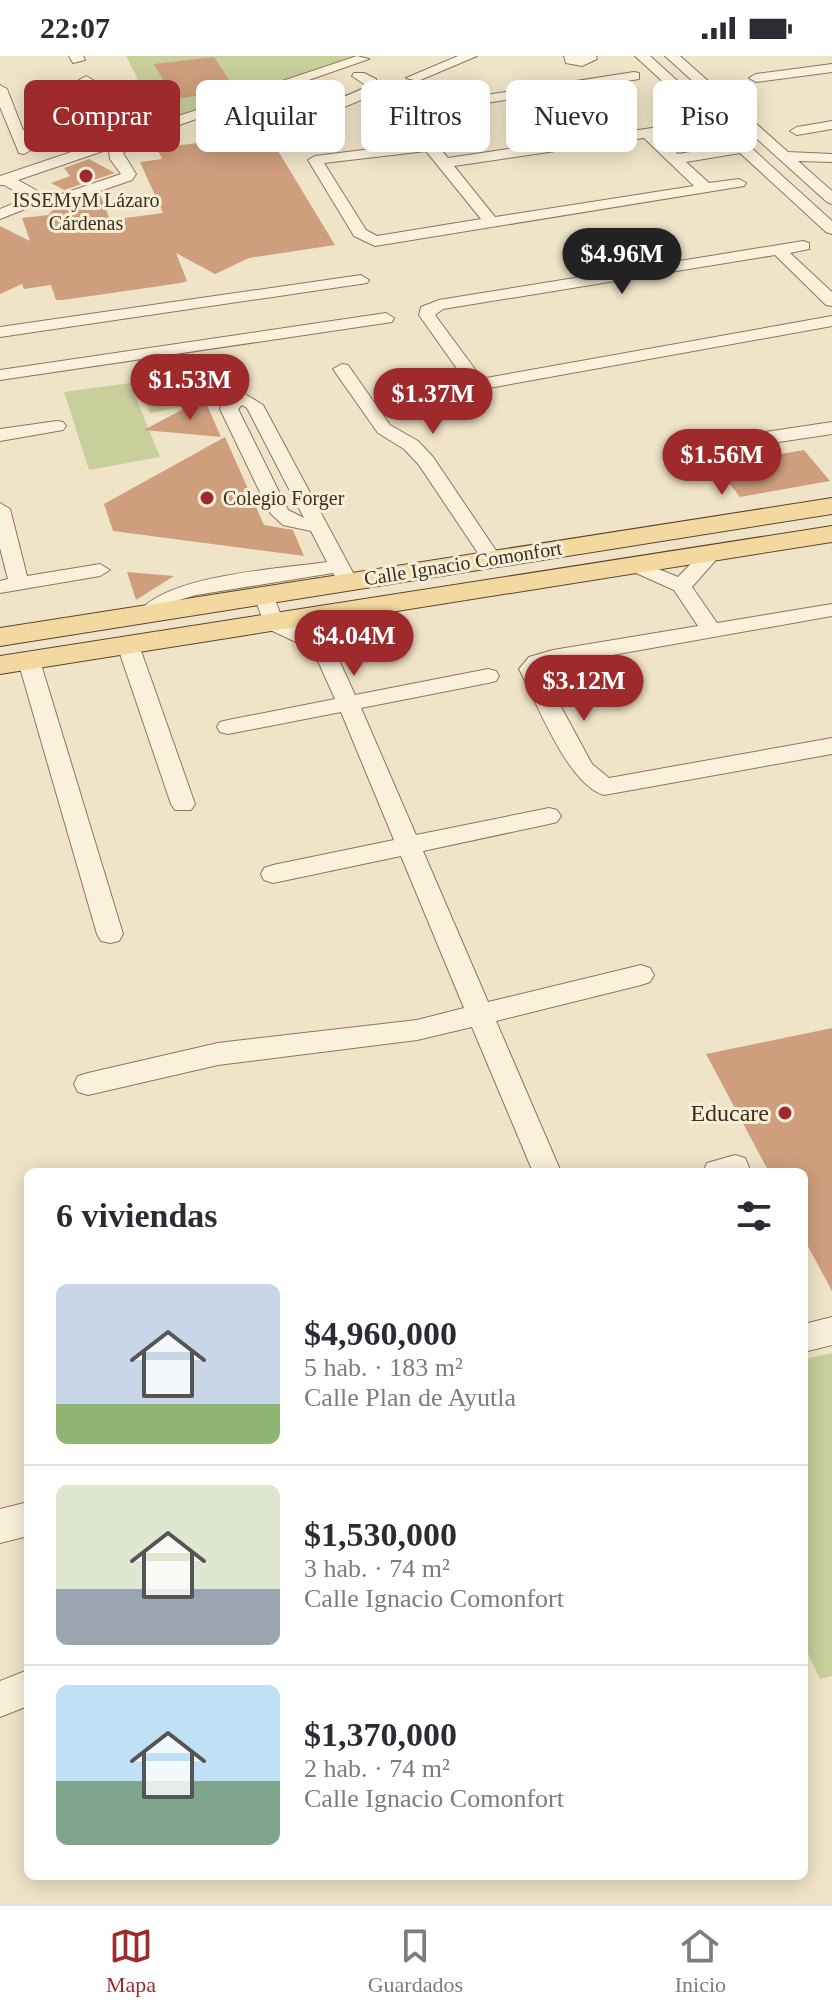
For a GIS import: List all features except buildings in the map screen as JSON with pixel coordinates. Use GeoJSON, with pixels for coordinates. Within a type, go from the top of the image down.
{"type":"FeatureCollection","features":[{"type":"Feature","properties":{"kind":"main road","name":"Calle Ignacio Comonfort"},"geometry":{"type":"LineString","coordinates":[[0,637],[264,596],[344,574],[491,558],[832,506]]}},
{"type":"Feature","properties":{"kind":"main road","name":"Calle Ignacio Comonfort"},"geometry":{"type":"LineString","coordinates":[[0,665],[832,534]]}},
{"type":"Feature","properties":{"kind":"street"},"geometry":{"type":"LineString","coordinates":[[413,78],[470,56]]}},
{"type":"Feature","properties":{"kind":"street"},"geometry":{"type":"LineString","coordinates":[[571,56],[574,61],[592,58],[601,80]]}},
{"type":"Feature","properties":{"kind":"street"},"geometry":{"type":"LineString","coordinates":[[643,56],[669,80]]}},
{"type":"Feature","properties":{"kind":"street"},"geometry":{"type":"LineString","coordinates":[[672,56],[802,171],[827,206],[832,229]]}},
{"type":"Feature","properties":{"kind":"street"},"geometry":{"type":"LineString","coordinates":[[763,62],[780,75]]}},
{"type":"Feature","properties":{"kind":"street"},"geometry":{"type":"LineString","coordinates":[[756,78],[832,68]]}},
{"type":"Feature","properties":{"kind":"street"},"geometry":{"type":"LineString","coordinates":[[342,80],[364,69]]}},
{"type":"Feature","properties":{"kind":"street"},"geometry":{"type":"LineString","coordinates":[[345,99],[371,90],[371,82],[364,69]]}},
{"type":"Feature","properties":{"kind":"street"},"geometry":{"type":"LineString","coordinates":[[180,124],[364,69]]}},
{"type":"Feature","properties":{"kind":"street"},"geometry":{"type":"LineString","coordinates":[[608,80],[634,76]]}},
{"type":"Feature","properties":{"kind":"street"},"geometry":{"type":"LineString","coordinates":[[0,89],[24,142]]}},
{"type":"Feature","properties":{"kind":"street"},"geometry":{"type":"LineString","coordinates":[[797,131],[832,125]]}},
{"type":"Feature","properties":{"kind":"street"},"geometry":{"type":"LineString","coordinates":[[445,163],[653,132]]}},
{"type":"Feature","properties":{"kind":"street"},"geometry":{"type":"LineString","coordinates":[[647,133],[705,188]]}},
{"type":"Feature","properties":{"kind":"street"},"geometry":{"type":"LineString","coordinates":[[491,222],[432,148],[420,145],[315,160],[314,164],[366,238],[384,240],[739,183]]}},
{"type":"Feature","properties":{"kind":"street"},"geometry":{"type":"LineString","coordinates":[[3,180],[90,152]]}},
{"type":"Feature","properties":{"kind":"street"},"geometry":{"type":"LineString","coordinates":[[3,180],[49,204],[127,177],[129,174],[115,152]]}},
{"type":"Feature","properties":{"kind":"street"},"geometry":{"type":"LineString","coordinates":[[680,163],[748,152],[800,201],[827,206]]}},
{"type":"Feature","properties":{"kind":"street"},"geometry":{"type":"LineString","coordinates":[[786,156],[826,159]]}},
{"type":"Feature","properties":{"kind":"street"},"geometry":{"type":"LineString","coordinates":[[802,171],[826,159]]}},
{"type":"Feature","properties":{"kind":"street"},"geometry":{"type":"LineString","coordinates":[[0,214],[39,198]]}},
{"type":"Feature","properties":{"kind":"street"},"geometry":{"type":"LineString","coordinates":[[800,201],[827,206]]}},
{"type":"Feature","properties":{"kind":"street"},"geometry":{"type":"LineString","coordinates":[[803,246],[439,305],[427,311],[427,315],[471,376],[483,384],[832,321]]}},
{"type":"Feature","properties":{"kind":"street"},"geometry":{"type":"LineString","coordinates":[[778,250],[820,283],[832,301]]}},
{"type":"Feature","properties":{"kind":"street"},"geometry":{"type":"LineString","coordinates":[[820,283],[832,277]]}},
{"type":"Feature","properties":{"kind":"street"},"geometry":{"type":"LineString","coordinates":[[0,332],[361,280]]}},
{"type":"Feature","properties":{"kind":"street"},"geometry":{"type":"LineString","coordinates":[[0,375],[386,318]]}},
{"type":"Feature","properties":{"kind":"street"},"geometry":{"type":"LineString","coordinates":[[342,369],[384,429],[411,445],[426,461],[491,558]]}},
{"type":"Feature","properties":{"kind":"street"},"geometry":{"type":"LineString","coordinates":[[147,614],[181,592],[344,574],[319,527],[254,405],[245,399],[231,402],[229,409],[280,513],[290,521],[319,527]]}},
{"type":"Feature","properties":{"kind":"street"},"geometry":{"type":"LineString","coordinates":[[0,435],[57,426]]}},
{"type":"Feature","properties":{"kind":"street"},"geometry":{"type":"LineString","coordinates":[[713,446],[832,428]]}},
{"type":"Feature","properties":{"kind":"street"},"geometry":{"type":"LineString","coordinates":[[0,509],[9,585],[100,570]]}},
{"type":"Feature","properties":{"kind":"street"},"geometry":{"type":"LineString","coordinates":[[681,586],[712,553]]}},
{"type":"Feature","properties":{"kind":"street"},"geometry":{"type":"LineString","coordinates":[[634,565],[681,586],[711,629]]}},
{"type":"Feature","properties":{"kind":"street"},"geometry":{"type":"LineString","coordinates":[[264,596],[273,623],[321,645],[545,1168]]}},
{"type":"Feature","properties":{"kind":"street"},"geometry":{"type":"LineString","coordinates":[[321,645],[380,606]]}},
{"type":"Feature","properties":{"kind":"street"},"geometry":{"type":"LineString","coordinates":[[832,610],[553,657],[537,662],[530,669],[583,769],[604,787],[832,746]]}},
{"type":"Feature","properties":{"kind":"street"},"geometry":{"type":"LineString","coordinates":[[128,645],[183,804]]}},
{"type":"Feature","properties":{"kind":"street"},"geometry":{"type":"LineString","coordinates":[[29,661],[110,934]]}},
{"type":"Feature","properties":{"kind":"street"},"geometry":{"type":"LineString","coordinates":[[228,727],[488,676]]}},
{"type":"Feature","properties":{"kind":"street"},"geometry":{"type":"LineString","coordinates":[[273,874],[549,816]]}},
{"type":"Feature","properties":{"kind":"street"},"geometry":{"type":"LineString","coordinates":[[88,1084],[218,1054],[265,1046],[373,1037],[479,1017],[641,975]]}},
{"type":"Feature","properties":{"kind":"street"},"geometry":{"type":"LineString","coordinates":[[808,1337],[832,1331]]}},
{"type":"Feature","properties":{"kind":"street"},"geometry":{"type":"LineString","coordinates":[[0,1526],[24,1520]]}},
{"type":"Feature","properties":{"kind":"street"},"geometry":{"type":"LineString","coordinates":[[0,1699],[24,1690]]}},
{"type":"Feature","properties":{"kind":"green space"},"geometry":{"type":"Polygon","coordinates":[[[126,56],[355,56],[286,80],[196,80],[196,111],[180,117],[180,80],[138,80],[126,56]]]}},
{"type":"Feature","properties":{"kind":"green space"},"geometry":{"type":"Polygon","coordinates":[[[172,377],[186,406],[150,413],[137,382],[172,377]]]}},
{"type":"Feature","properties":{"kind":"green space"},"geometry":{"type":"Polygon","coordinates":[[[130,383],[160,457],[89,470],[64,392],[130,383]]]}},
{"type":"Feature","properties":{"kind":"green space"},"geometry":{"type":"Polygon","coordinates":[[[832,1353],[832,1676],[820,1679],[808,1654],[808,1358],[832,1353]]]}},
{"type":"Feature","properties":{"kind":"place","name":"ISSEMyM Lázaro Cárdenas"},"geometry":{"type":"Point","coordinates":[86,176]}},
{"type":"Feature","properties":{"kind":"place","name":"Colegio Forger"},"geometry":{"type":"Point","coordinates":[207,498]}},
{"type":"Feature","properties":{"kind":"place","name":"Educare"},"geometry":{"type":"Point","coordinates":[785,1113]}}]}
